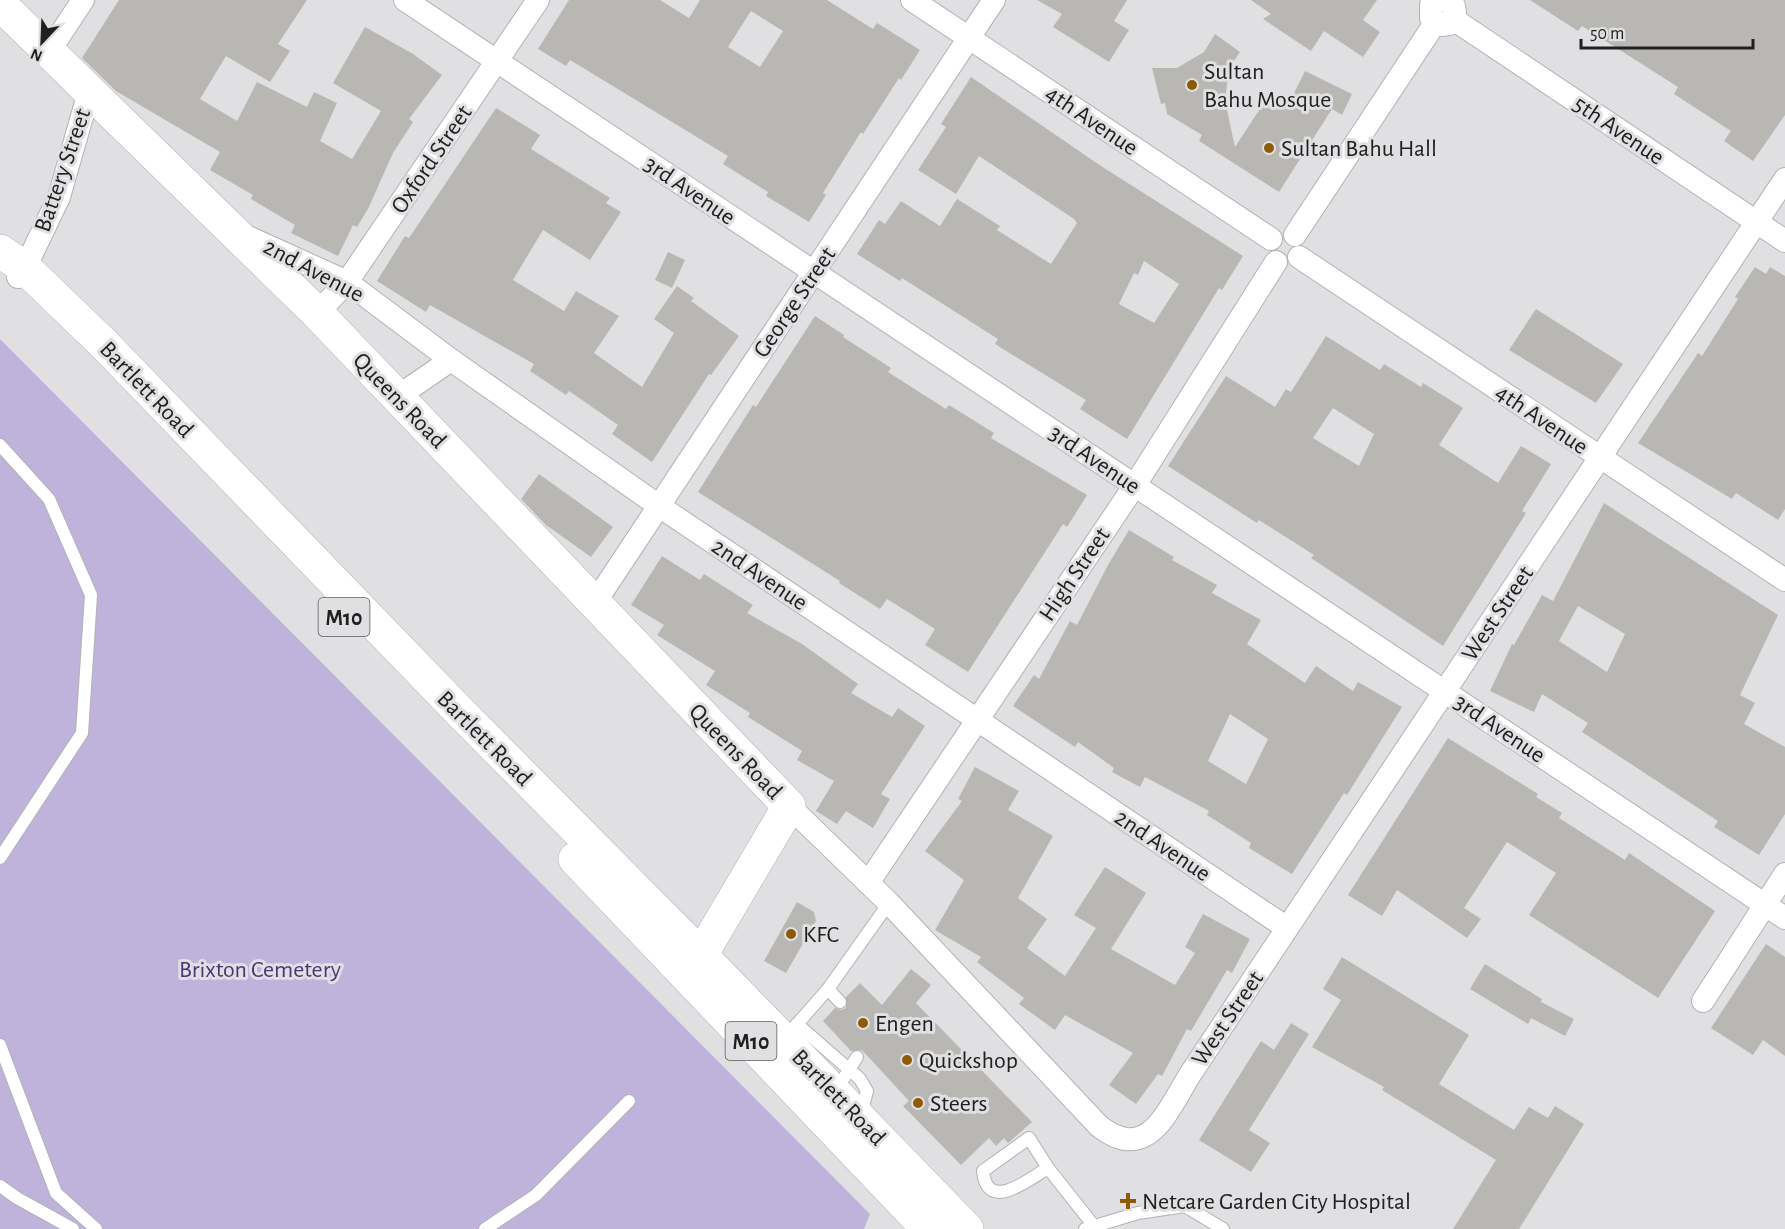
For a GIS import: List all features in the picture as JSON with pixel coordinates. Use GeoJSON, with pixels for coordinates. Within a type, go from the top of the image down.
{"type":"FeatureCollection","features":[{"type":"Feature","properties":{"kind":"main road","name":"Queens Road"},"geometry":{"type":"LineString","coordinates":[[0,4],[317,313],[789,806],[692,963]]}},
{"type":"Feature","properties":{"kind":"main road","name":"Bartlett Road"},"geometry":{"type":"LineString","coordinates":[[10,266],[104,344],[460,712],[692,963],[781,1039],[842,1081],[860,1119],[967,1229]]}},
{"type":"Feature","properties":{"kind":"main road","name":"Bartlett Road"},"geometry":{"type":"LineString","coordinates":[[781,1039],[928,1229]]}},
{"type":"Feature","properties":{"kind":"street"},"geometry":{"type":"LineString","coordinates":[[48,53],[83,0]]}},
{"type":"Feature","properties":{"kind":"street","name":"3rd Avenue"},"geometry":{"type":"LineString","coordinates":[[405,0],[1785,918]]}},
{"type":"Feature","properties":{"kind":"street","name":"Oxford Street"},"geometry":{"type":"LineString","coordinates":[[317,313],[347,282],[538,0]]}},
{"type":"Feature","properties":{"kind":"street","name":"4th Avenue"},"geometry":{"type":"LineString","coordinates":[[912,0],[1271,240]]}},
{"type":"Feature","properties":{"kind":"street","name":"George Street"},"geometry":{"type":"LineString","coordinates":[[594,604],[994,0]]}},
{"type":"Feature","properties":{"kind":"street"},"geometry":{"type":"LineString","coordinates":[[1297,246],[1282,232],[1271,240],[1269,251],[1276,262],[1289,264],[1297,246],[1441,6]]}},
{"type":"Feature","properties":{"kind":"street","name":"5th Avenue"},"geometry":{"type":"LineString","coordinates":[[1441,6],[1785,241]]}},
{"type":"Feature","properties":{"kind":"street","name":"Battery Street"},"geometry":{"type":"LineString","coordinates":[[10,266],[59,197],[90,92]]}},
{"type":"Feature","properties":{"kind":"street","name":"West Street"},"geometry":{"type":"LineString","coordinates":[[1112,1136],[1135,1139],[1146,1137],[1158,1127],[1287,928],[1785,179]]}},
{"type":"Feature","properties":{"kind":"street","name":"2nd Avenue"},"geometry":{"type":"LineString","coordinates":[[229,228],[347,282],[451,360],[659,506],[1287,928]]}},
{"type":"Feature","properties":{"kind":"street","name":"4th Avenue"},"geometry":{"type":"LineString","coordinates":[[1297,246],[1600,457],[1785,580]]}},
{"type":"Feature","properties":{"kind":"street","name":"High Street"},"geometry":{"type":"LineString","coordinates":[[868,883],[1135,485],[1276,262]]}},
{"type":"Feature","properties":{"kind":"street"},"geometry":{"type":"LineString","coordinates":[[397,397],[451,360]]}},
{"type":"Feature","properties":{"kind":"street","name":"Queens Road"},"geometry":{"type":"LineString","coordinates":[[789,806],[889,903],[1099,1126],[1112,1136]]}},
{"type":"Feature","properties":{"kind":"street"},"geometry":{"type":"LineString","coordinates":[[1703,1001],[1785,874]]}},
{"type":"Feature","properties":{"kind":"lane"},"geometry":{"type":"LineString","coordinates":[[0,445],[49,499],[91,595],[82,733],[0,858]]}},
{"type":"Feature","properties":{"kind":"lane"},"geometry":{"type":"LineString","coordinates":[[781,1039],[828,990],[889,903]]}},
{"type":"Feature","properties":{"kind":"lane"},"geometry":{"type":"LineString","coordinates":[[828,990],[840,1002]]}},
{"type":"Feature","properties":{"kind":"lane"},"geometry":{"type":"LineString","coordinates":[[0,1045],[56,1193],[96,1229]]}},
{"type":"Feature","properties":{"kind":"lane"},"geometry":{"type":"LineString","coordinates":[[842,1081],[857,1058]]}},
{"type":"Feature","properties":{"kind":"lane"},"geometry":{"type":"LineString","coordinates":[[485,1229],[536,1195],[629,1101]]}},
{"type":"Feature","properties":{"kind":"lane"},"geometry":{"type":"LineString","coordinates":[[1048,1168],[1007,1191],[999,1193],[991,1189],[984,1181],[983,1171],[1029,1138],[1089,1227],[1137,1213],[1185,1206],[1223,1229]]}},
{"type":"Feature","properties":{"kind":"lane"},"geometry":{"type":"LineString","coordinates":[[0,1186],[73,1229]]}},
{"type":"Feature","properties":{"kind":"green space","name":"Brixton Cemetery"},"geometry":{"type":"Polygon","coordinates":[[[0,339],[870,1214],[864,1229],[0,1229],[0,339]]]}},
{"type":"Feature","properties":{"kind":"building"},"geometry":{"type":"Polygon","coordinates":[[[119,0],[307,0],[278,44],[290,51],[270,82],[226,56],[200,99],[237,121],[257,82],[307,107],[314,92],[337,103],[320,141],[352,159],[381,111],[333,83],[365,27],[413,54],[442,75],[409,119],[413,122],[393,153],[368,209],[357,227],[353,225],[338,256],[291,233],[295,225],[251,199],[253,195],[210,170],[220,152],[116,91],[82,58],[119,0]]]}},
{"type":"Feature","properties":{"kind":"building"},"geometry":{"type":"Polygon","coordinates":[[[569,0],[660,0],[689,18],[700,0],[827,0],[873,29],[877,23],[920,50],[863,134],[861,132],[823,193],[826,195],[809,222],[766,196],[768,192],[723,164],[728,156],[570,60],[566,66],[538,49],[569,0]],[[751,11],[728,47],[760,67],[783,31],[751,11]]]}},
{"type":"Feature","properties":{"kind":"building"},"geometry":{"type":"Polygon","coordinates":[[[1037,0],[1127,0],[1114,21],[1129,30],[1109,62],[1053,27],[1062,14],[1037,0]]]}},
{"type":"Feature","properties":{"kind":"building"},"geometry":{"type":"Polygon","coordinates":[[[1251,0],[1377,0],[1363,20],[1380,32],[1363,57],[1324,31],[1311,51],[1263,19],[1271,14],[1251,0]]]}},
{"type":"Feature","properties":{"kind":"building"},"geometry":{"type":"Polygon","coordinates":[[[1530,0],[1785,0],[1785,115],[1753,161],[1724,141],[1731,131],[1674,94],[1678,87],[1582,26],[1578,31],[1530,0]]]}},
{"type":"Feature","properties":{"kind":"building"},"geometry":{"type":"Polygon","coordinates":[[[1215,34],[1240,52],[1229,68],[1225,101],[1235,147],[1269,95],[1287,107],[1305,71],[1352,94],[1342,115],[1332,109],[1279,192],[1199,141],[1202,135],[1167,114],[1165,103],[1161,104],[1152,68],[1177,68],[1204,52],[1215,34]]]}},
{"type":"Feature","properties":{"kind":"building"},"geometry":{"type":"Polygon","coordinates":[[[971,77],[1101,166],[1243,256],[1222,290],[1219,288],[1127,439],[1080,409],[1086,400],[995,344],[998,339],[902,278],[900,281],[857,254],[879,220],[885,224],[901,201],[940,226],[957,199],[1000,226],[997,230],[1051,264],[1077,223],[1074,219],[979,156],[956,194],[918,170],[946,127],[941,124],[971,77]],[[1144,261],[1138,275],[1134,273],[1119,304],[1154,323],[1179,284],[1144,261]]]}},
{"type":"Feature","properties":{"kind":"building"},"geometry":{"type":"Polygon","coordinates":[[[496,108],[540,135],[531,149],[610,198],[606,203],[621,212],[590,260],[543,230],[513,280],[564,311],[576,291],[619,316],[594,353],[642,387],[674,333],[654,319],[677,286],[694,298],[691,301],[739,336],[711,375],[709,374],[652,462],[612,434],[618,425],[569,391],[566,395],[530,371],[534,364],[430,305],[426,312],[377,281],[405,236],[409,238],[496,108]]]}},
{"type":"Feature","properties":{"kind":"building"},"geometry":{"type":"Polygon","coordinates":[[[668,252],[685,260],[672,288],[655,280],[668,252]]]}},
{"type":"Feature","properties":{"kind":"building"},"geometry":{"type":"Polygon","coordinates":[[[1755,267],[1766,274],[1770,267],[1785,276],[1785,509],[1778,520],[1736,493],[1732,499],[1638,443],[1698,353],[1702,356],[1738,299],[1735,297],[1755,267]]]}},
{"type":"Feature","properties":{"kind":"building"},"geometry":{"type":"Polygon","coordinates":[[[1536,309],[1623,364],[1596,403],[1509,350],[1536,309]]]}},
{"type":"Feature","properties":{"kind":"building"},"geometry":{"type":"Polygon","coordinates":[[[815,316],[891,368],[888,372],[946,409],[949,405],[994,433],[991,438],[1087,495],[1067,527],[1063,524],[968,672],[925,645],[935,629],[887,599],[880,609],[839,583],[840,581],[698,492],[753,405],[756,407],[815,316]]]}},
{"type":"Feature","properties":{"kind":"building"},"geometry":{"type":"Polygon","coordinates":[[[1326,336],[1380,370],[1384,364],[1421,387],[1423,383],[1463,408],[1439,445],[1498,483],[1521,446],[1551,464],[1522,511],[1526,513],[1443,646],[1311,558],[1314,555],[1259,520],[1257,523],[1168,466],[1226,376],[1275,407],[1286,389],[1291,392],[1326,336]],[[1333,408],[1313,438],[1359,466],[1374,434],[1333,408]]]}},
{"type":"Feature","properties":{"kind":"building"},"geometry":{"type":"Polygon","coordinates":[[[539,474],[613,527],[591,557],[546,525],[521,499],[539,474]]]}},
{"type":"Feature","properties":{"kind":"building"},"geometry":{"type":"Polygon","coordinates":[[[1604,503],[1778,615],[1740,695],[1755,703],[1744,724],[1785,747],[1785,814],[1759,855],[1714,827],[1718,821],[1582,732],[1588,723],[1542,694],[1534,712],[1490,691],[1512,644],[1514,645],[1542,595],[1553,601],[1604,503]],[[1578,606],[1559,641],[1607,672],[1625,634],[1578,606]]]}},
{"type":"Feature","properties":{"kind":"building"},"geometry":{"type":"Polygon","coordinates":[[[1129,530],[1174,557],[1172,560],[1217,585],[1212,593],[1261,620],[1247,644],[1305,683],[1316,666],[1353,691],[1358,682],[1402,707],[1347,795],[1344,793],[1292,874],[1249,848],[1251,843],[1207,815],[1209,811],[1145,777],[1140,787],[1112,772],[1114,768],[1078,742],[1075,747],[1013,706],[1034,675],[1039,679],[1070,621],[1077,625],[1129,530]],[[1230,714],[1208,761],[1246,784],[1268,739],[1230,714]]]}},
{"type":"Feature","properties":{"kind":"building"},"geometry":{"type":"Polygon","coordinates":[[[662,556],[700,580],[704,574],[753,605],[747,613],[802,644],[858,684],[851,693],[892,717],[898,708],[925,726],[881,794],[890,799],[873,828],[846,811],[837,824],[816,811],[834,781],[797,760],[802,751],[748,717],[750,713],[706,685],[715,671],[657,635],[664,625],[631,605],[662,556]]]}},
{"type":"Feature","properties":{"kind":"building"},"geometry":{"type":"Polygon","coordinates":[[[1448,738],[1538,794],[1536,797],[1562,813],[1559,818],[1625,860],[1629,853],[1715,911],[1658,998],[1529,915],[1556,873],[1507,842],[1464,908],[1481,919],[1467,938],[1397,890],[1382,916],[1348,895],[1448,738]]]}},
{"type":"Feature","properties":{"kind":"building"},"geometry":{"type":"Polygon","coordinates":[[[975,767],[1019,791],[1008,810],[1053,836],[1018,898],[1047,919],[1027,948],[1065,976],[1096,928],[1074,915],[1105,867],[1146,893],[1111,949],[1175,985],[1195,953],[1185,947],[1203,914],[1250,939],[1232,973],[1227,970],[1191,1031],[1187,1029],[1162,1076],[1158,1074],[1136,1104],[1109,1085],[1133,1053],[1065,1015],[1055,1030],[1019,1004],[1024,998],[977,962],[981,957],[935,930],[964,880],[925,851],[962,801],[958,799],[975,767]]]}},
{"type":"Feature","properties":{"kind":"building"},"geometry":{"type":"Polygon","coordinates":[[[797,902],[814,912],[816,921],[786,973],[764,961],[797,902]]]}},
{"type":"Feature","properties":{"kind":"building"},"geometry":{"type":"Polygon","coordinates":[[[1766,944],[1785,957],[1785,1056],[1763,1040],[1753,1055],[1711,1028],[1766,944]]]}},
{"type":"Feature","properties":{"kind":"building"},"geometry":{"type":"Polygon","coordinates":[[[1342,957],[1469,1035],[1439,1084],[1514,1130],[1529,1107],[1548,1118],[1555,1106],[1584,1124],[1519,1229],[1453,1229],[1496,1160],[1382,1090],[1384,1087],[1312,1047],[1341,1000],[1323,989],[1342,957]]]}},
{"type":"Feature","properties":{"kind":"building"},"geometry":{"type":"Polygon","coordinates":[[[1485,964],[1542,999],[1541,1002],[1574,1019],[1565,1036],[1531,1018],[1528,1024],[1470,989],[1485,964]]]}},
{"type":"Feature","properties":{"kind":"building"},"geometry":{"type":"Polygon","coordinates":[[[911,969],[931,985],[916,1003],[1032,1122],[1008,1143],[1004,1138],[996,1146],[989,1138],[961,1165],[903,1106],[909,1101],[862,1050],[851,1051],[823,1021],[835,1008],[841,1010],[846,1008],[846,997],[860,983],[882,1005],[911,969]]]}},
{"type":"Feature","properties":{"kind":"building"},"geometry":{"type":"Polygon","coordinates":[[[1291,1023],[1309,1034],[1249,1130],[1270,1143],[1251,1172],[1199,1140],[1261,1041],[1274,1050],[1291,1023]]]}},
{"type":"Feature","properties":{"kind":"place","name":"Sultan Bahu Mosque"},"geometry":{"type":"Point","coordinates":[1192,85]}},
{"type":"Feature","properties":{"kind":"place","name":"Sultan Bahu Hall"},"geometry":{"type":"Point","coordinates":[1269,148]}},
{"type":"Feature","properties":{"kind":"place","name":"KFC"},"geometry":{"type":"Point","coordinates":[791,934]}},
{"type":"Feature","properties":{"kind":"place","name":"Engen"},"geometry":{"type":"Point","coordinates":[863,1023]}},
{"type":"Feature","properties":{"kind":"place","name":"Quickshop"},"geometry":{"type":"Point","coordinates":[907,1060]}},
{"type":"Feature","properties":{"kind":"place","name":"Steers"},"geometry":{"type":"Point","coordinates":[918,1103]}},
{"type":"Feature","properties":{"kind":"place","name":"Netcare Garden City Hospital"},"geometry":{"type":"Point","coordinates":[1128,1201]}}]}
